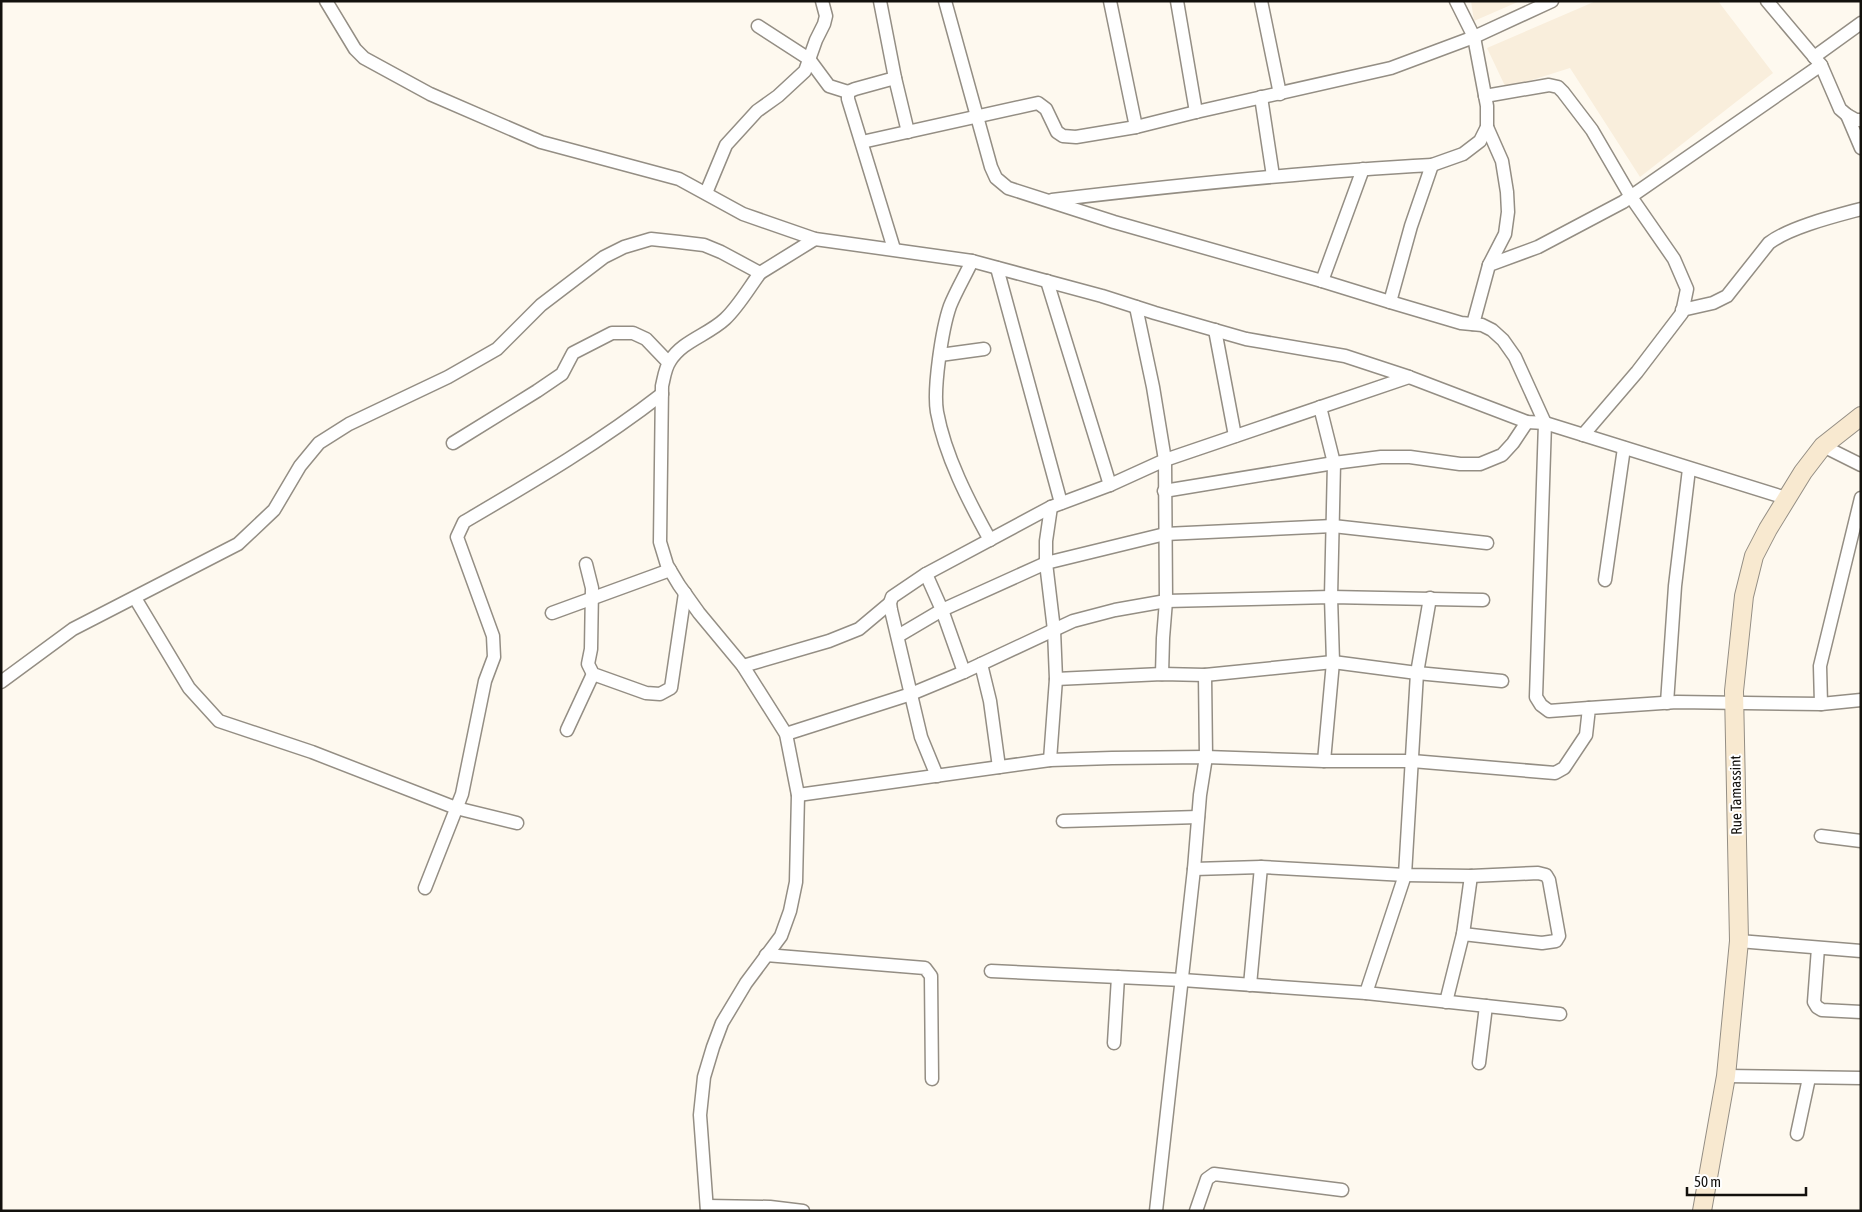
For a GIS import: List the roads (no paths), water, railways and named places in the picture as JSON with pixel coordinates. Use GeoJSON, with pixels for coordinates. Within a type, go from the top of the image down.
{"type":"FeatureCollection","features":[{"type":"Feature","properties":{"kind":"main road","name":"Rue Tamassint"},"geometry":{"type":"LineString","coordinates":[[1702,1211],[1726,1076],[1738,941],[1734,691],[1744,596],[1754,556],[1802,472],[1823,446],[1861,416]]}},
{"type":"Feature","properties":{"kind":"street"},"geometry":{"type":"LineString","coordinates":[[326,1],[355,49],[364,58],[430,94],[541,142],[679,179],[743,214],[815,238],[972,261],[1246,339],[1345,356],[1409,377],[1527,422],[1545,423],[1786,498]]}},
{"type":"Feature","properties":{"kind":"street"},"geometry":{"type":"LineString","coordinates":[[706,194],[726,146],[757,111],[778,96],[805,71],[826,16],[822,1]]}},
{"type":"Feature","properties":{"kind":"street"},"geometry":{"type":"LineString","coordinates":[[880,1],[894,78],[908,132]]}},
{"type":"Feature","properties":{"kind":"street"},"geometry":{"type":"LineString","coordinates":[[945,1],[991,167],[996,178],[1008,188],[1114,222],[1461,323],[1482,325],[1492,330],[1503,340],[1515,357],[1545,423],[1536,697],[1541,705],[1549,711],[1666,702],[1821,704],[1861,700]]}},
{"type":"Feature","properties":{"kind":"street"},"geometry":{"type":"LineString","coordinates":[[1110,1],[1136,127]]}},
{"type":"Feature","properties":{"kind":"street"},"geometry":{"type":"LineString","coordinates":[[1177,1],[1196,112]]}},
{"type":"Feature","properties":{"kind":"street"},"geometry":{"type":"LineString","coordinates":[[1261,1],[1280,94]]}},
{"type":"Feature","properties":{"kind":"street"},"geometry":{"type":"LineString","coordinates":[[1456,1],[1474,37],[1487,106],[1487,127],[1502,161],[1507,192],[1508,212],[1505,234],[1489,265],[1473,324]]}},
{"type":"Feature","properties":{"kind":"street"},"geometry":{"type":"LineString","coordinates":[[862,142],[1038,103],[1046,109],[1056,132],[1063,136],[1076,137],[1136,127],[1391,68],[1474,37],[1552,1]]}},
{"type":"Feature","properties":{"kind":"street"},"geometry":{"type":"LineString","coordinates":[[1767,1],[1817,61],[1840,109],[1856,120],[1861,120]]}},
{"type":"Feature","properties":{"kind":"street"},"geometry":{"type":"LineString","coordinates":[[1489,265],[1538,247],[1631,196],[1817,61],[1861,23]]}},
{"type":"Feature","properties":{"kind":"street"},"geometry":{"type":"LineString","coordinates":[[758,26],[809,59],[829,86],[848,92],[894,78]]}},
{"type":"Feature","properties":{"kind":"street"},"geometry":{"type":"LineString","coordinates":[[1485,96],[1548,85],[1558,87],[1592,130],[1631,196],[1674,259],[1687,289],[1682,310],[1638,372],[1583,435]]}},
{"type":"Feature","properties":{"kind":"street"},"geometry":{"type":"LineString","coordinates":[[848,92],[848,99],[894,249]]}},
{"type":"Feature","properties":{"kind":"street"},"geometry":{"type":"LineString","coordinates":[[1261,97],[1273,176]]}},
{"type":"Feature","properties":{"kind":"street"},"geometry":{"type":"LineString","coordinates":[[1847,115],[1861,148]]}},
{"type":"Feature","properties":{"kind":"street"},"geometry":{"type":"LineString","coordinates":[[1047,201],[1273,176],[1432,165],[1463,154],[1480,142],[1487,127]]}},
{"type":"Feature","properties":{"kind":"street"},"geometry":{"type":"LineString","coordinates":[[1390,302],[1411,226],[1432,165]]}},
{"type":"Feature","properties":{"kind":"street"},"geometry":{"type":"LineString","coordinates":[[1322,281],[1363,169]]}},
{"type":"Feature","properties":{"kind":"street"},"geometry":{"type":"LineString","coordinates":[[1682,310],[1713,303],[1727,296],[1769,243],[1777,237],[1829,218],[1861,209]]}},
{"type":"Feature","properties":{"kind":"street"},"geometry":{"type":"LineString","coordinates":[[803,1211],[770,1207],[707,1208],[700,1115],[704,1077],[722,1023],[746,983],[781,936],[790,911],[796,882],[798,795],[786,734],[744,666],[699,613],[685,593],[670,570],[660,542],[662,386],[668,362],[677,351],[690,341],[709,332],[726,318],[760,273],[815,238]]}},
{"type":"Feature","properties":{"kind":"street"},"geometry":{"type":"LineString","coordinates":[[1,682],[74,629],[238,544],[274,510],[300,466],[319,443],[349,424],[448,377],[498,349],[541,305],[604,256],[624,247],[651,239],[679,242],[704,245],[760,273]]}},
{"type":"Feature","properties":{"kind":"street"},"geometry":{"type":"LineString","coordinates":[[972,261],[950,307],[938,365],[937,412],[948,451],[966,496],[990,540]]}},
{"type":"Feature","properties":{"kind":"street"},"geometry":{"type":"LineString","coordinates":[[997,268],[1056,505],[1046,541],[1046,563],[1054,630],[1056,679],[1050,760]]}},
{"type":"Feature","properties":{"kind":"street"},"geometry":{"type":"LineString","coordinates":[[1047,281],[1110,485]]}},
{"type":"Feature","properties":{"kind":"street"},"geometry":{"type":"LineString","coordinates":[[1136,307],[1154,387],[1165,460],[1166,601],[1162,674]]}},
{"type":"Feature","properties":{"kind":"street"},"geometry":{"type":"LineString","coordinates":[[1215,330],[1235,436]]}},
{"type":"Feature","properties":{"kind":"street"},"geometry":{"type":"LineString","coordinates":[[453,443],[562,374],[573,353],[612,333],[633,333],[646,338],[668,362]]}},
{"type":"Feature","properties":{"kind":"street"},"geometry":{"type":"LineString","coordinates":[[940,355],[984,348]]}},
{"type":"Feature","properties":{"kind":"street"},"geometry":{"type":"LineString","coordinates":[[937,776],[921,737],[890,604],[892,597],[926,574],[1056,505],[1110,485],[1165,460],[1409,377]]}},
{"type":"Feature","properties":{"kind":"street"},"geometry":{"type":"LineString","coordinates":[[425,888],[462,794],[485,681],[494,657],[493,636],[456,538],[459,531],[464,522],[560,465],[629,420],[662,394]]}},
{"type":"Feature","properties":{"kind":"street"},"geometry":{"type":"LineString","coordinates":[[1320,407],[1334,463],[1331,596],[1333,662],[1324,761]]}},
{"type":"Feature","properties":{"kind":"street"},"geometry":{"type":"LineString","coordinates":[[1164,490],[1381,457],[1410,457],[1460,464],[1480,464],[1502,455],[1513,443],[1527,422]]}},
{"type":"Feature","properties":{"kind":"street"},"geometry":{"type":"LineString","coordinates":[[1823,446],[1861,465]]}},
{"type":"Feature","properties":{"kind":"street"},"geometry":{"type":"LineString","coordinates":[[1605,580],[1624,448]]}},
{"type":"Feature","properties":{"kind":"street"},"geometry":{"type":"LineString","coordinates":[[1666,702],[1675,586],[1689,469]]}},
{"type":"Feature","properties":{"kind":"street"},"geometry":{"type":"LineString","coordinates":[[1821,704],[1820,666],[1861,498]]}},
{"type":"Feature","properties":{"kind":"street"},"geometry":{"type":"LineString","coordinates":[[898,636],[942,610],[1046,563],[1166,534],[1333,526],[1487,543]]}},
{"type":"Feature","properties":{"kind":"street"},"geometry":{"type":"LineString","coordinates":[[586,564],[592,588],[591,649],[588,664],[593,674],[646,693],[660,694],[670,688],[685,593]]}},
{"type":"Feature","properties":{"kind":"street"},"geometry":{"type":"LineString","coordinates":[[552,612],[670,570]]}},
{"type":"Feature","properties":{"kind":"street"},"geometry":{"type":"LineString","coordinates":[[926,574],[942,610],[964,672]]}},
{"type":"Feature","properties":{"kind":"street"},"geometry":{"type":"LineString","coordinates":[[786,734],[911,694],[1090,615],[1166,601],[1331,596],[1484,600]]}},
{"type":"Feature","properties":{"kind":"street"},"geometry":{"type":"LineString","coordinates":[[135,598],[189,688],[219,721],[312,752],[456,808],[517,823]]}},
{"type":"Feature","properties":{"kind":"street"},"geometry":{"type":"LineString","coordinates":[[1366,993],[1405,875],[1417,673],[1430,598]]}},
{"type":"Feature","properties":{"kind":"street"},"geometry":{"type":"LineString","coordinates":[[744,666],[844,635],[859,628],[890,604]]}},
{"type":"Feature","properties":{"kind":"street"},"geometry":{"type":"LineString","coordinates":[[1056,679],[1162,674],[1205,675],[1333,662],[1417,673],[1502,681]]}},
{"type":"Feature","properties":{"kind":"street"},"geometry":{"type":"LineString","coordinates":[[981,664],[990,701],[999,767]]}},
{"type":"Feature","properties":{"kind":"street"},"geometry":{"type":"LineString","coordinates":[[567,730],[593,674]]}},
{"type":"Feature","properties":{"kind":"street"},"geometry":{"type":"LineString","coordinates":[[1156,1211],[1206,757],[1205,675]]}},
{"type":"Feature","properties":{"kind":"street"},"geometry":{"type":"LineString","coordinates":[[798,795],[1050,760],[1206,757],[1324,761],[1412,761],[1555,773],[1564,768],[1586,735],[1589,708]]}},
{"type":"Feature","properties":{"kind":"street"},"geometry":{"type":"LineString","coordinates":[[1063,821],[1198,817]]}},
{"type":"Feature","properties":{"kind":"street"},"geometry":{"type":"LineString","coordinates":[[1821,836],[1861,841]]}},
{"type":"Feature","properties":{"kind":"street"},"geometry":{"type":"LineString","coordinates":[[1194,869],[1261,867],[1405,875],[1471,876],[1538,873],[1546,875],[1549,880],[1559,936],[1556,941],[1542,943],[1463,934]]}},
{"type":"Feature","properties":{"kind":"street"},"geometry":{"type":"LineString","coordinates":[[1250,985],[1261,867]]}},
{"type":"Feature","properties":{"kind":"street"},"geometry":{"type":"LineString","coordinates":[[1446,1002],[1463,934],[1471,876]]}},
{"type":"Feature","properties":{"kind":"street"},"geometry":{"type":"LineString","coordinates":[[1738,941],[1861,951]]}},
{"type":"Feature","properties":{"kind":"street"},"geometry":{"type":"LineString","coordinates":[[1818,948],[1814,1002],[1817,1007],[1822,1010],[1861,1012]]}},
{"type":"Feature","properties":{"kind":"street"},"geometry":{"type":"LineString","coordinates":[[766,955],[926,968],[932,976],[932,1079]]}},
{"type":"Feature","properties":{"kind":"street"},"geometry":{"type":"LineString","coordinates":[[991,971],[1182,980],[1366,993],[1560,1014]]}},
{"type":"Feature","properties":{"kind":"street"},"geometry":{"type":"LineString","coordinates":[[1114,1044],[1118,977]]}},
{"type":"Feature","properties":{"kind":"street"},"geometry":{"type":"LineString","coordinates":[[1479,1063],[1486,1006]]}},
{"type":"Feature","properties":{"kind":"street"},"geometry":{"type":"LineString","coordinates":[[1726,1076],[1861,1078]]}},
{"type":"Feature","properties":{"kind":"street"},"geometry":{"type":"LineString","coordinates":[[1797,1134],[1809,1078]]}},
{"type":"Feature","properties":{"kind":"street"},"geometry":{"type":"LineString","coordinates":[[1196,1211],[1207,1179],[1214,1174],[1342,1190]]}}]}
